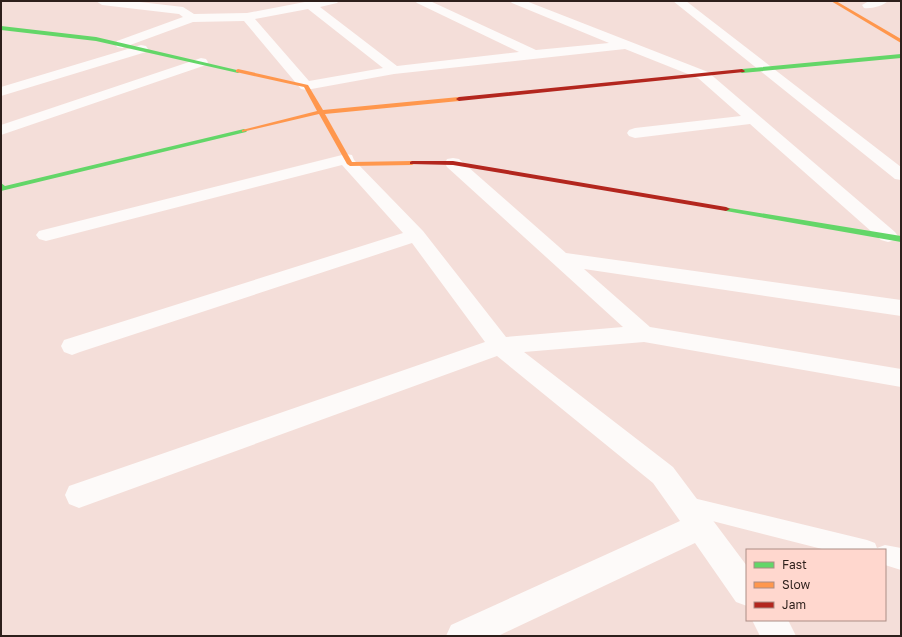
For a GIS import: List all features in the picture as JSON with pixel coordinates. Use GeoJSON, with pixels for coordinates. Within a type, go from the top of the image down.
{"type":"FeatureCollection","features":[{"type":"Feature","properties":{"kind":"street"},"geometry":{"type":"LineString","coordinates":[[102,1],[187,15],[247,17],[333,1]]}},
{"type":"Feature","properties":{"kind":"street"},"geometry":{"type":"LineString","coordinates":[[168,1],[187,15]]}},
{"type":"Feature","properties":{"kind":"street"},"geometry":{"type":"LineString","coordinates":[[276,1],[289,9]]}},
{"type":"Feature","properties":{"kind":"street"},"geometry":{"type":"LineString","coordinates":[[420,1],[533,54]]}},
{"type":"Feature","properties":{"kind":"street"},"geometry":{"type":"LineString","coordinates":[[516,1],[703,75],[894,238]]}},
{"type":"Feature","properties":{"kind":"street"},"geometry":{"type":"LineString","coordinates":[[679,1],[768,68],[901,175]]}},
{"type":"Feature","properties":{"kind":"street"},"geometry":{"type":"LineString","coordinates":[[833,1],[901,41]]}},
{"type":"Feature","properties":{"kind":"street"},"geometry":{"type":"LineString","coordinates":[[864,3],[882,7]]}},
{"type":"Feature","properties":{"kind":"street"},"geometry":{"type":"LineString","coordinates":[[310,5],[394,70]]}},
{"type":"Feature","properties":{"kind":"street"},"geometry":{"type":"LineString","coordinates":[[122,44],[187,15]]}},
{"type":"Feature","properties":{"kind":"street"},"geometry":{"type":"LineString","coordinates":[[247,17],[306,86],[348,161],[416,235],[500,346],[663,475],[746,590]]}},
{"type":"Feature","properties":{"kind":"street"},"geometry":{"type":"LineString","coordinates":[[1,28],[96,38],[306,86],[394,70],[626,45]]}},
{"type":"Feature","properties":{"kind":"street"},"geometry":{"type":"LineString","coordinates":[[1,92],[140,49]]}},
{"type":"Feature","properties":{"kind":"street"},"geometry":{"type":"LineString","coordinates":[[1,185],[3,189],[321,112],[901,56]]}},
{"type":"Feature","properties":{"kind":"street"},"geometry":{"type":"LineString","coordinates":[[1,130],[201,62]]}},
{"type":"Feature","properties":{"kind":"street"},"geometry":{"type":"LineString","coordinates":[[635,133],[754,119]]}},
{"type":"Feature","properties":{"kind":"street"},"geometry":{"type":"LineString","coordinates":[[46,236],[348,161],[453,163],[894,238]]}},
{"type":"Feature","properties":{"kind":"street"},"geometry":{"type":"LineString","coordinates":[[453,163],[561,258],[644,334]]}},
{"type":"Feature","properties":{"kind":"street"},"geometry":{"type":"LineString","coordinates":[[72,346],[416,235]]}},
{"type":"Feature","properties":{"kind":"street"},"geometry":{"type":"LineString","coordinates":[[561,258],[901,308]]}},
{"type":"Feature","properties":{"kind":"street"},"geometry":{"type":"LineString","coordinates":[[79,495],[500,346],[644,334],[901,378]]}},
{"type":"Feature","properties":{"kind":"street"},"geometry":{"type":"LineString","coordinates":[[462,636],[692,516]]}},
{"type":"Feature","properties":{"kind":"street"},"geometry":{"type":"LineString","coordinates":[[769,621],[780,636]]}},
{"type":"Feature","properties":{"kind":"lane"},"geometry":{"type":"LineString","coordinates":[[692,516],[862,549]]}},
{"type":"Feature","properties":{"kind":"lane"},"geometry":{"type":"LineString","coordinates":[[886,554],[901,558]]}},
{"type":"Feature","properties":{"kind":"traffic: fast"},"geometry":{"type":"LineString","coordinates":[[1,28],[96,39],[238,71]]}},
{"type":"Feature","properties":{"kind":"traffic: fast"},"geometry":{"type":"LineString","coordinates":[[742,71],[901,56]]}},
{"type":"Feature","properties":{"kind":"traffic: fast"},"geometry":{"type":"LineString","coordinates":[[1,185],[3,189],[244,131]]}},
{"type":"Feature","properties":{"kind":"traffic: fast"},"geometry":{"type":"LineString","coordinates":[[726,209],[901,239]]}},
{"type":"Feature","properties":{"kind":"traffic: slow"},"geometry":{"type":"LineString","coordinates":[[833,1],[901,41]]}},
{"type":"Feature","properties":{"kind":"traffic: slow"},"geometry":{"type":"LineString","coordinates":[[238,71],[306,86],[350,164],[412,163]]}},
{"type":"Feature","properties":{"kind":"traffic: slow"},"geometry":{"type":"LineString","coordinates":[[244,131],[321,112],[459,99]]}},
{"type":"Feature","properties":{"kind":"traffic: jam"},"geometry":{"type":"LineString","coordinates":[[459,99],[742,71]]}},
{"type":"Feature","properties":{"kind":"traffic: jam"},"geometry":{"type":"LineString","coordinates":[[412,163],[453,163],[726,209]]}}]}
